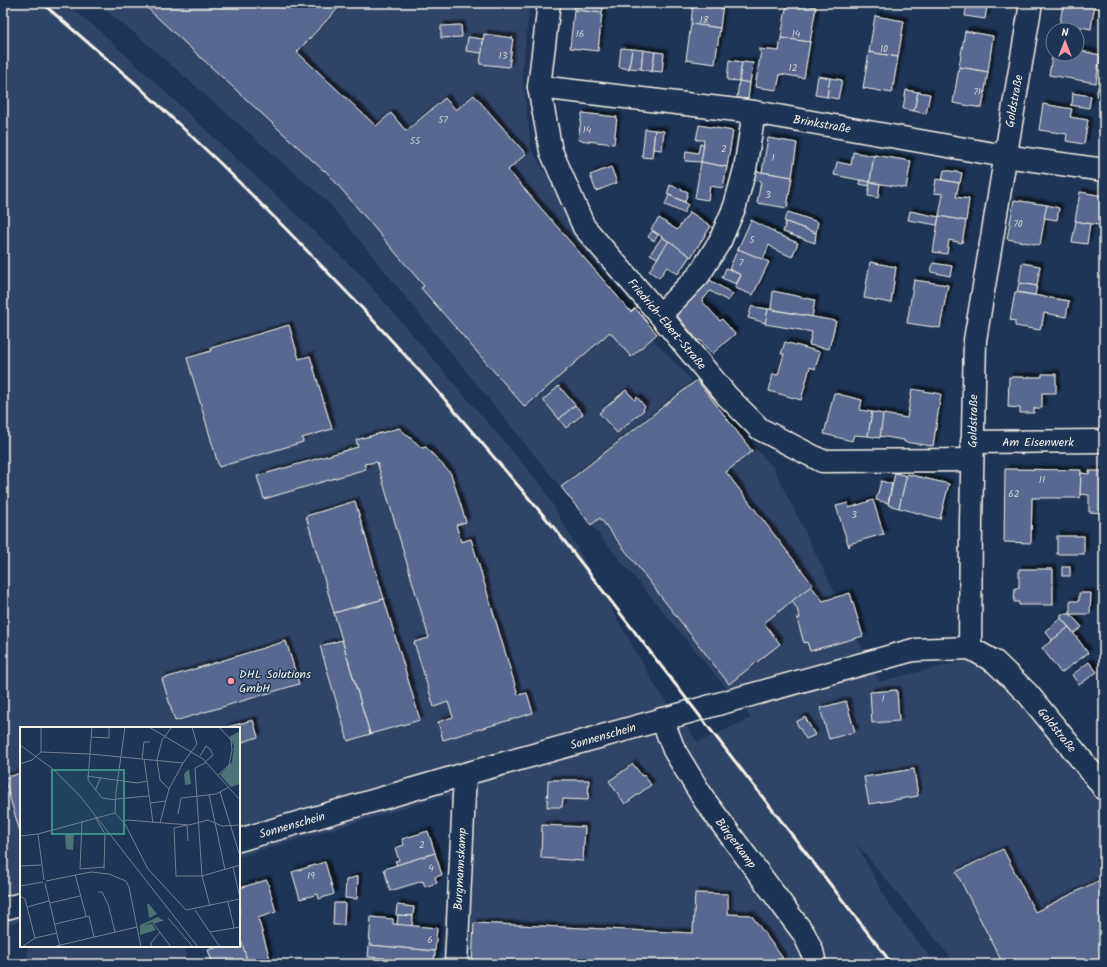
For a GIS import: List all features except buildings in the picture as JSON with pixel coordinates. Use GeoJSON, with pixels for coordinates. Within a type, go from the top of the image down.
{"type":"FeatureCollection","features":[{"type":"Feature","properties":{"kind":"street","name":"Friedrich-Ebert-Straße"},"geometry":{"type":"LineString","coordinates":[[549,3],[539,87],[551,151],[584,227],[727,396],[760,429],[822,461],[972,451]]}},
{"type":"Feature","properties":{"kind":"street","name":"Goldstraße"},"geometry":{"type":"LineString","coordinates":[[1031,3],[975,340],[969,616],[970,648],[995,662],[1028,694],[1102,781]]}},
{"type":"Feature","properties":{"kind":"street","name":"Brinkstraße"},"geometry":{"type":"LineString","coordinates":[[539,87],[754,112],[1005,156],[1104,170]]}},
{"type":"Feature","properties":{"kind":"street"},"geometry":{"type":"LineString","coordinates":[[660,315],[699,275],[720,241],[735,206],[745,169],[754,112]]}},
{"type":"Feature","properties":{"kind":"street","name":"Am Eisenwerk"},"geometry":{"type":"LineString","coordinates":[[972,451],[1104,441]]}},
{"type":"Feature","properties":{"kind":"street","name":"Sonnenschein"},"geometry":{"type":"LineString","coordinates":[[240,840],[465,774],[913,650],[970,648]]}},
{"type":"Feature","properties":{"kind":"street","name":"Bürgerkamp"},"geometry":{"type":"LineString","coordinates":[[662,719],[674,750],[685,770],[705,801],[804,934],[812,951],[815,964]]}},
{"type":"Feature","properties":{"kind":"street","name":"Burgmannskamp"},"geometry":{"type":"LineString","coordinates":[[456,964],[465,774]]}},
{"type":"Feature","properties":{"kind":"street"},"geometry":{"type":"LineString","coordinates":[[3,909],[20,904]]}},
{"type":"Feature","properties":{"kind":"shaded area"},"geometry":{"type":"Polygon","coordinates":[[[3,3],[65,3],[100,31],[362,276],[542,486],[656,687],[698,742],[751,718],[615,554],[328,202],[133,32],[96,3],[530,3],[522,71],[531,149],[630,315],[773,467],[879,682],[974,658],[1089,759],[1104,789],[1104,964],[956,964],[856,843],[888,903],[935,964],[441,964],[455,813],[448,795],[240,857],[240,727],[20,727],[20,921],[3,927],[3,3]]]}},
{"type":"Feature","properties":{"kind":"shaded area"},"geometry":{"type":"Polygon","coordinates":[[[28,947],[185,947],[189,964],[27,964],[28,947]]]}},
{"type":"Feature","properties":{"kind":"railway"},"geometry":{"type":"LineString","coordinates":[[42,3],[136,84],[220,163],[362,308],[435,388],[555,529],[892,964]]}},
{"type":"Feature","properties":{"kind":"place","name":"DHL Solutions GmbH"},"geometry":{"type":"Point","coordinates":[231,681]}}]}
